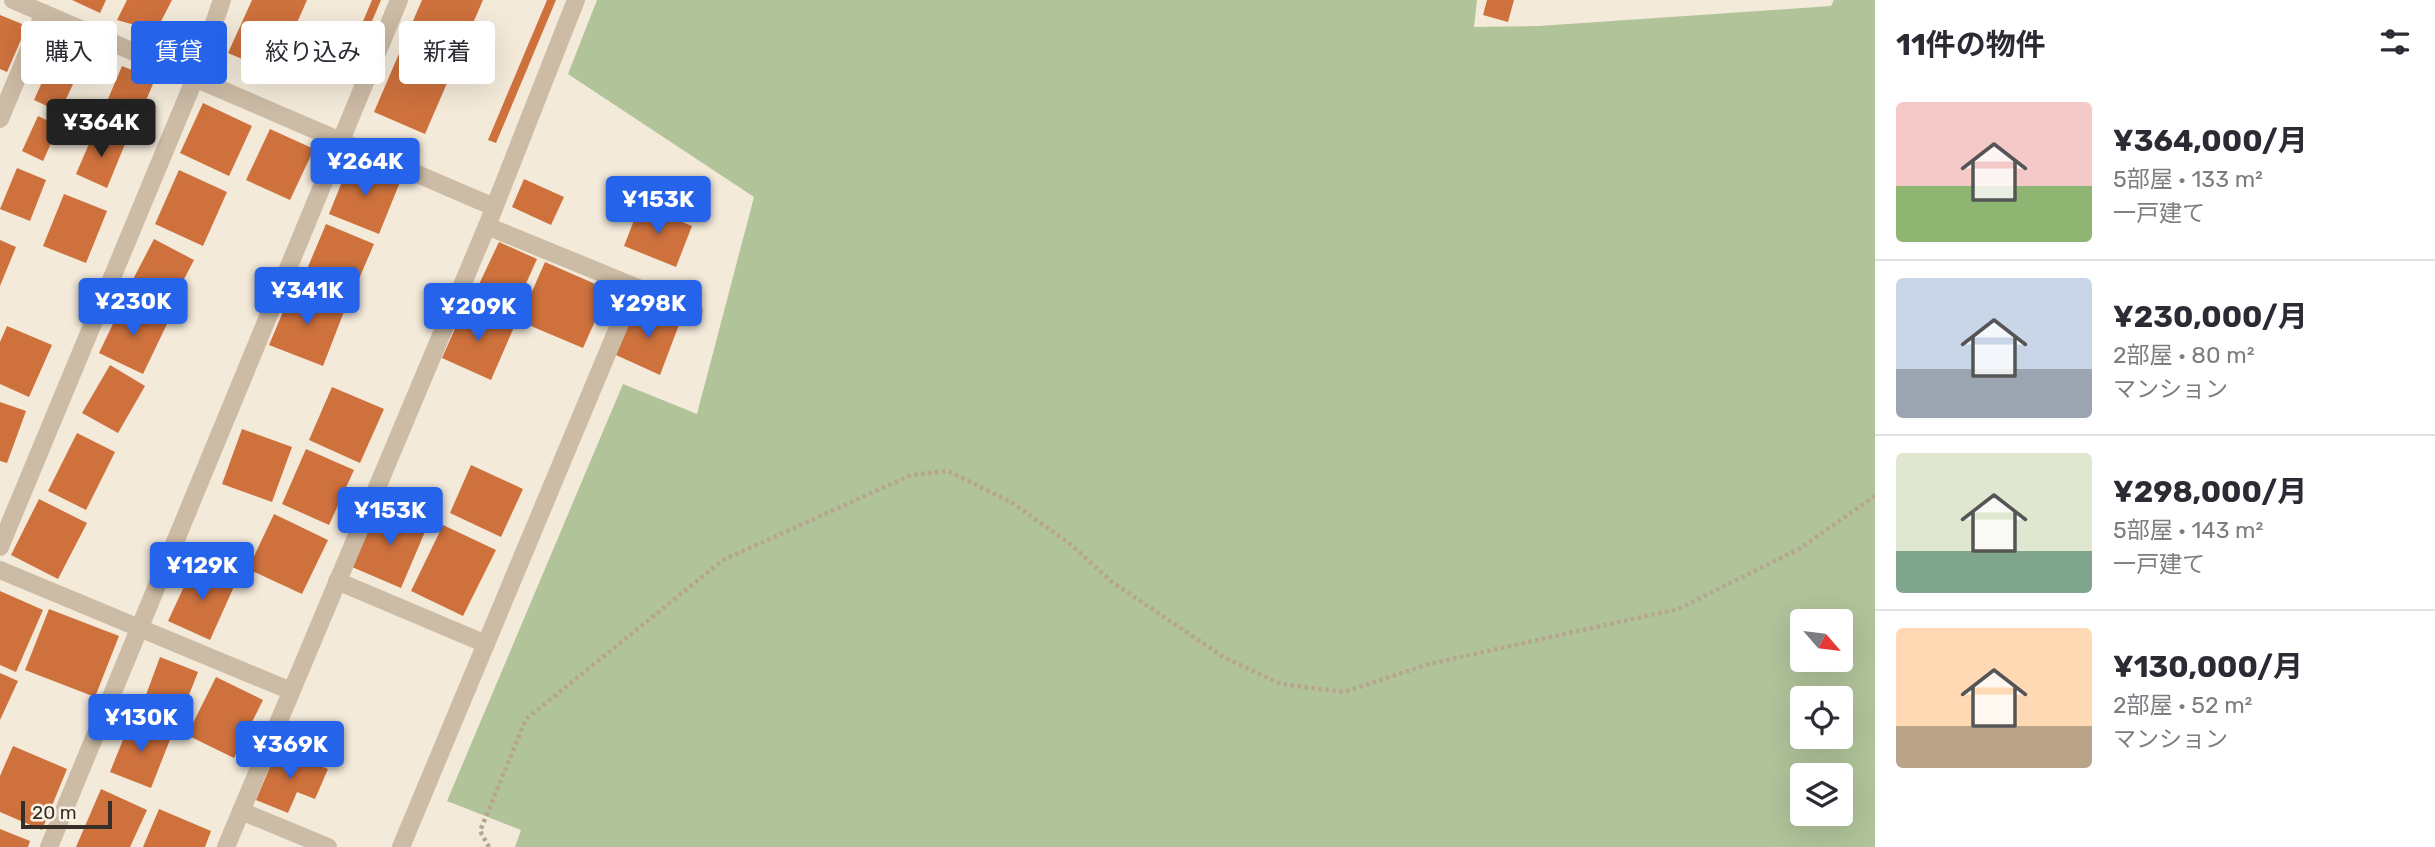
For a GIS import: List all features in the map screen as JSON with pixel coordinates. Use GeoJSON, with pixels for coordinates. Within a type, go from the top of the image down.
{"type":"FeatureCollection","features":[{"type":"Feature","properties":{"kind":"street"},"geometry":{"type":"LineString","coordinates":[[13,0],[131,50]]}},
{"type":"Feature","properties":{"kind":"street"},"geometry":{"type":"LineString","coordinates":[[215,21],[222,0]]}},
{"type":"Feature","properties":{"kind":"street"},"geometry":{"type":"LineString","coordinates":[[49,847],[399,0]]}},
{"type":"Feature","properties":{"kind":"street"},"geometry":{"type":"LineString","coordinates":[[226,847],[494,207],[576,0]]}},
{"type":"Feature","properties":{"kind":"street"},"geometry":{"type":"LineString","coordinates":[[0,119],[44,13]]}},
{"type":"Feature","properties":{"kind":"street"},"geometry":{"type":"LineString","coordinates":[[0,547],[193,84]]}},
{"type":"Feature","properties":{"kind":"street"},"geometry":{"type":"LineString","coordinates":[[209,84],[494,207]]}},
{"type":"Feature","properties":{"kind":"street"},"geometry":{"type":"LineString","coordinates":[[486,226],[694,311]]}},
{"type":"Feature","properties":{"kind":"street"},"geometry":{"type":"LineString","coordinates":[[401,847],[635,287]]}},
{"type":"Feature","properties":{"kind":"street"},"geometry":{"type":"LineString","coordinates":[[0,570],[291,691]]}},
{"type":"Feature","properties":{"kind":"street"},"geometry":{"type":"LineString","coordinates":[[337,581],[486,644]]}},
{"type":"Feature","properties":{"kind":"street"},"geometry":{"type":"LineString","coordinates":[[241,811],[328,847]]}},
{"type":"Feature","properties":{"kind":"path"},"geometry":{"type":"LineString","coordinates":[[489,847],[480,831],[526,719],[723,560],[911,475],[948,471],[1011,502],[1069,543],[1112,582],[1225,658],[1281,684],[1344,692],[1429,664],[1678,609],[1799,549],[1875,496]]}},
{"type":"Feature","properties":{"kind":"green space"},"geometry":{"type":"Polygon","coordinates":[[[597,0],[1477,0],[1474,27],[1539,26],[1831,6],[1834,0],[1875,0],[1875,847],[515,847],[521,830],[447,801],[623,384],[697,414],[754,197],[568,74],[597,0]]]}},
{"type":"Feature","properties":{"kind":"building"},"geometry":{"type":"Polygon","coordinates":[[[72,0],[106,0],[100,13],[72,0]]]}},
{"type":"Feature","properties":{"kind":"building"},"geometry":{"type":"Polygon","coordinates":[[[127,0],[172,0],[161,21],[131,21],[131,24],[117,20],[127,0]]]}},
{"type":"Feature","properties":{"kind":"building"},"geometry":{"type":"Polygon","coordinates":[[[252,0],[307,0],[298,21],[242,21],[252,0]]]}},
{"type":"Feature","properties":{"kind":"building"},"geometry":{"type":"Polygon","coordinates":[[[372,0],[381,0],[372,21],[363,21],[372,0]]]}},
{"type":"Feature","properties":{"kind":"building"},"geometry":{"type":"Polygon","coordinates":[[[422,0],[483,0],[474,21],[413,21],[422,0]]]}},
{"type":"Feature","properties":{"kind":"building"},"geometry":{"type":"Polygon","coordinates":[[[547,0],[556,0],[496,143],[488,140],[547,0]]]}},
{"type":"Feature","properties":{"kind":"building"},"geometry":{"type":"Polygon","coordinates":[[[1487,0],[1514,0],[1508,22],[1483,15],[1487,0]]]}},
{"type":"Feature","properties":{"kind":"building"},"geometry":{"type":"Polygon","coordinates":[[[0,15],[21,24],[21,40],[7,72],[0,69],[0,15]]]}},
{"type":"Feature","properties":{"kind":"building"},"geometry":{"type":"Polygon","coordinates":[[[241,24],[241,59],[228,53],[241,24]]]}},
{"type":"Feature","properties":{"kind":"building"},"geometry":{"type":"Polygon","coordinates":[[[399,54],[399,84],[447,84],[425,134],[374,112],[399,54]]]}},
{"type":"Feature","properties":{"kind":"building"},"geometry":{"type":"Polygon","coordinates":[[[122,66],[131,70],[131,84],[153,84],[135,127],[102,113],[114,84],[117,84],[122,66]]]}},
{"type":"Feature","properties":{"kind":"building"},"geometry":{"type":"Polygon","coordinates":[[[41,84],[73,84],[60,112],[34,100],[41,84]]]}},
{"type":"Feature","properties":{"kind":"building"},"geometry":{"type":"Polygon","coordinates":[[[203,103],[252,126],[229,176],[180,153],[203,103]]]}},
{"type":"Feature","properties":{"kind":"building"},"geometry":{"type":"Polygon","coordinates":[[[38,116],[59,126],[43,161],[22,151],[38,116]]]}},
{"type":"Feature","properties":{"kind":"building"},"geometry":{"type":"Polygon","coordinates":[[[270,129],[314,149],[290,200],[246,180],[270,129]]]}},
{"type":"Feature","properties":{"kind":"building"},"geometry":{"type":"Polygon","coordinates":[[[95,130],[125,144],[107,188],[76,174],[95,130]]]}},
{"type":"Feature","properties":{"kind":"building"},"geometry":{"type":"Polygon","coordinates":[[[350,162],[400,182],[379,234],[329,214],[350,162]]]}},
{"type":"Feature","properties":{"kind":"building"},"geometry":{"type":"Polygon","coordinates":[[[17,168],[46,180],[30,221],[0,209],[17,168]]]}},
{"type":"Feature","properties":{"kind":"building"},"geometry":{"type":"Polygon","coordinates":[[[179,170],[227,192],[203,246],[155,224],[179,170]]]}},
{"type":"Feature","properties":{"kind":"building"},"geometry":{"type":"Polygon","coordinates":[[[524,179],[564,197],[551,225],[512,207],[524,179]]]}},
{"type":"Feature","properties":{"kind":"building"},"geometry":{"type":"Polygon","coordinates":[[[64,194],[107,211],[86,263],[43,246],[64,194]]]}},
{"type":"Feature","properties":{"kind":"building"},"geometry":{"type":"Polygon","coordinates":[[[640,205],[692,226],[676,267],[624,246],[640,205]]]}},
{"type":"Feature","properties":{"kind":"building"},"geometry":{"type":"Polygon","coordinates":[[[326,224],[374,244],[352,295],[305,274],[326,224]]]}},
{"type":"Feature","properties":{"kind":"building"},"geometry":{"type":"Polygon","coordinates":[[[154,239],[194,260],[167,312],[127,291],[154,239]]]}},
{"type":"Feature","properties":{"kind":"building"},"geometry":{"type":"Polygon","coordinates":[[[0,240],[16,247],[0,286],[0,240]]]}},
{"type":"Feature","properties":{"kind":"building"},"geometry":{"type":"Polygon","coordinates":[[[499,242],[537,259],[511,317],[472,299],[499,242]]]}},
{"type":"Feature","properties":{"kind":"building"},"geometry":{"type":"Polygon","coordinates":[[[545,262],[609,290],[583,348],[519,321],[545,262]]]}},
{"type":"Feature","properties":{"kind":"building"},"geometry":{"type":"Polygon","coordinates":[[[293,288],[345,309],[323,366],[269,345],[293,288]]]}},
{"type":"Feature","properties":{"kind":"building"},"geometry":{"type":"Polygon","coordinates":[[[123,303],[167,324],[143,374],[99,353],[123,303]]]}},
{"type":"Feature","properties":{"kind":"building"},"geometry":{"type":"Polygon","coordinates":[[[465,306],[514,327],[491,380],[442,358],[465,306]]]}},
{"type":"Feature","properties":{"kind":"building"},"geometry":{"type":"Polygon","coordinates":[[[637,306],[680,322],[660,375],[616,355],[637,306]]]}},
{"type":"Feature","properties":{"kind":"building"},"geometry":{"type":"Polygon","coordinates":[[[7,326],[52,345],[29,397],[0,384],[0,342],[7,326]]]}},
{"type":"Feature","properties":{"kind":"building"},"geometry":{"type":"Polygon","coordinates":[[[110,365],[145,386],[118,433],[82,413],[110,365]]]}},
{"type":"Feature","properties":{"kind":"building"},"geometry":{"type":"Polygon","coordinates":[[[332,387],[384,409],[360,463],[309,440],[332,387]]]}},
{"type":"Feature","properties":{"kind":"building"},"geometry":{"type":"Polygon","coordinates":[[[0,402],[26,411],[7,463],[0,461],[0,402]]]}},
{"type":"Feature","properties":{"kind":"building"},"geometry":{"type":"Polygon","coordinates":[[[242,429],[292,447],[272,502],[222,484],[242,429]]]}},
{"type":"Feature","properties":{"kind":"building"},"geometry":{"type":"Polygon","coordinates":[[[77,433],[115,452],[86,510],[48,491],[77,433]]]}},
{"type":"Feature","properties":{"kind":"building"},"geometry":{"type":"Polygon","coordinates":[[[306,449],[354,470],[329,525],[282,504],[306,449]]]}},
{"type":"Feature","properties":{"kind":"building"},"geometry":{"type":"Polygon","coordinates":[[[471,465],[523,489],[501,537],[450,513],[471,465]]]}},
{"type":"Feature","properties":{"kind":"building"},"geometry":{"type":"Polygon","coordinates":[[[39,499],[87,523],[58,579],[11,555],[39,499]]]}},
{"type":"Feature","properties":{"kind":"building"},"geometry":{"type":"Polygon","coordinates":[[[378,507],[427,527],[401,588],[352,567],[378,507]]]}},
{"type":"Feature","properties":{"kind":"building"},"geometry":{"type":"Polygon","coordinates":[[[274,514],[328,540],[302,594],[248,569],[274,514]]]}},
{"type":"Feature","properties":{"kind":"building"},"geometry":{"type":"Polygon","coordinates":[[[443,525],[496,550],[463,616],[411,591],[443,525]]]}},
{"type":"Feature","properties":{"kind":"building"},"geometry":{"type":"Polygon","coordinates":[[[195,563],[236,582],[210,640],[168,621],[195,563]]]}},
{"type":"Feature","properties":{"kind":"building"},"geometry":{"type":"Polygon","coordinates":[[[0,591],[43,610],[16,672],[0,665],[0,591]]]}},
{"type":"Feature","properties":{"kind":"building"},"geometry":{"type":"Polygon","coordinates":[[[49,609],[119,636],[95,697],[25,670],[49,609]]]}},
{"type":"Feature","properties":{"kind":"building"},"geometry":{"type":"Polygon","coordinates":[[[160,657],[198,672],[176,728],[139,714],[160,657]]]}},
{"type":"Feature","properties":{"kind":"building"},"geometry":{"type":"Polygon","coordinates":[[[0,673],[18,681],[0,720],[0,673]]]}},
{"type":"Feature","properties":{"kind":"building"},"geometry":{"type":"Polygon","coordinates":[[[216,677],[263,700],[234,758],[187,735],[216,677]]]}},
{"type":"Feature","properties":{"kind":"building"},"geometry":{"type":"Polygon","coordinates":[[[131,720],[171,737],[151,788],[110,772],[131,720]]]}},
{"type":"Feature","properties":{"kind":"building"},"geometry":{"type":"Polygon","coordinates":[[[13,746],[67,769],[42,830],[0,812],[0,776],[13,746]]]}},
{"type":"Feature","properties":{"kind":"building"},"geometry":{"type":"Polygon","coordinates":[[[278,748],[328,769],[315,799],[297,792],[288,813],[256,800],[278,748]]]}},
{"type":"Feature","properties":{"kind":"building"},"geometry":{"type":"Polygon","coordinates":[[[101,789],[147,810],[130,847],[76,847],[101,789]]]}},
{"type":"Feature","properties":{"kind":"building"},"geometry":{"type":"Polygon","coordinates":[[[159,809],[211,831],[205,847],[143,847],[159,809]]]}},
{"type":"Feature","properties":{"kind":"building"},"geometry":{"type":"Polygon","coordinates":[[[0,829],[30,841],[28,847],[0,847],[0,829]]]}}]}
